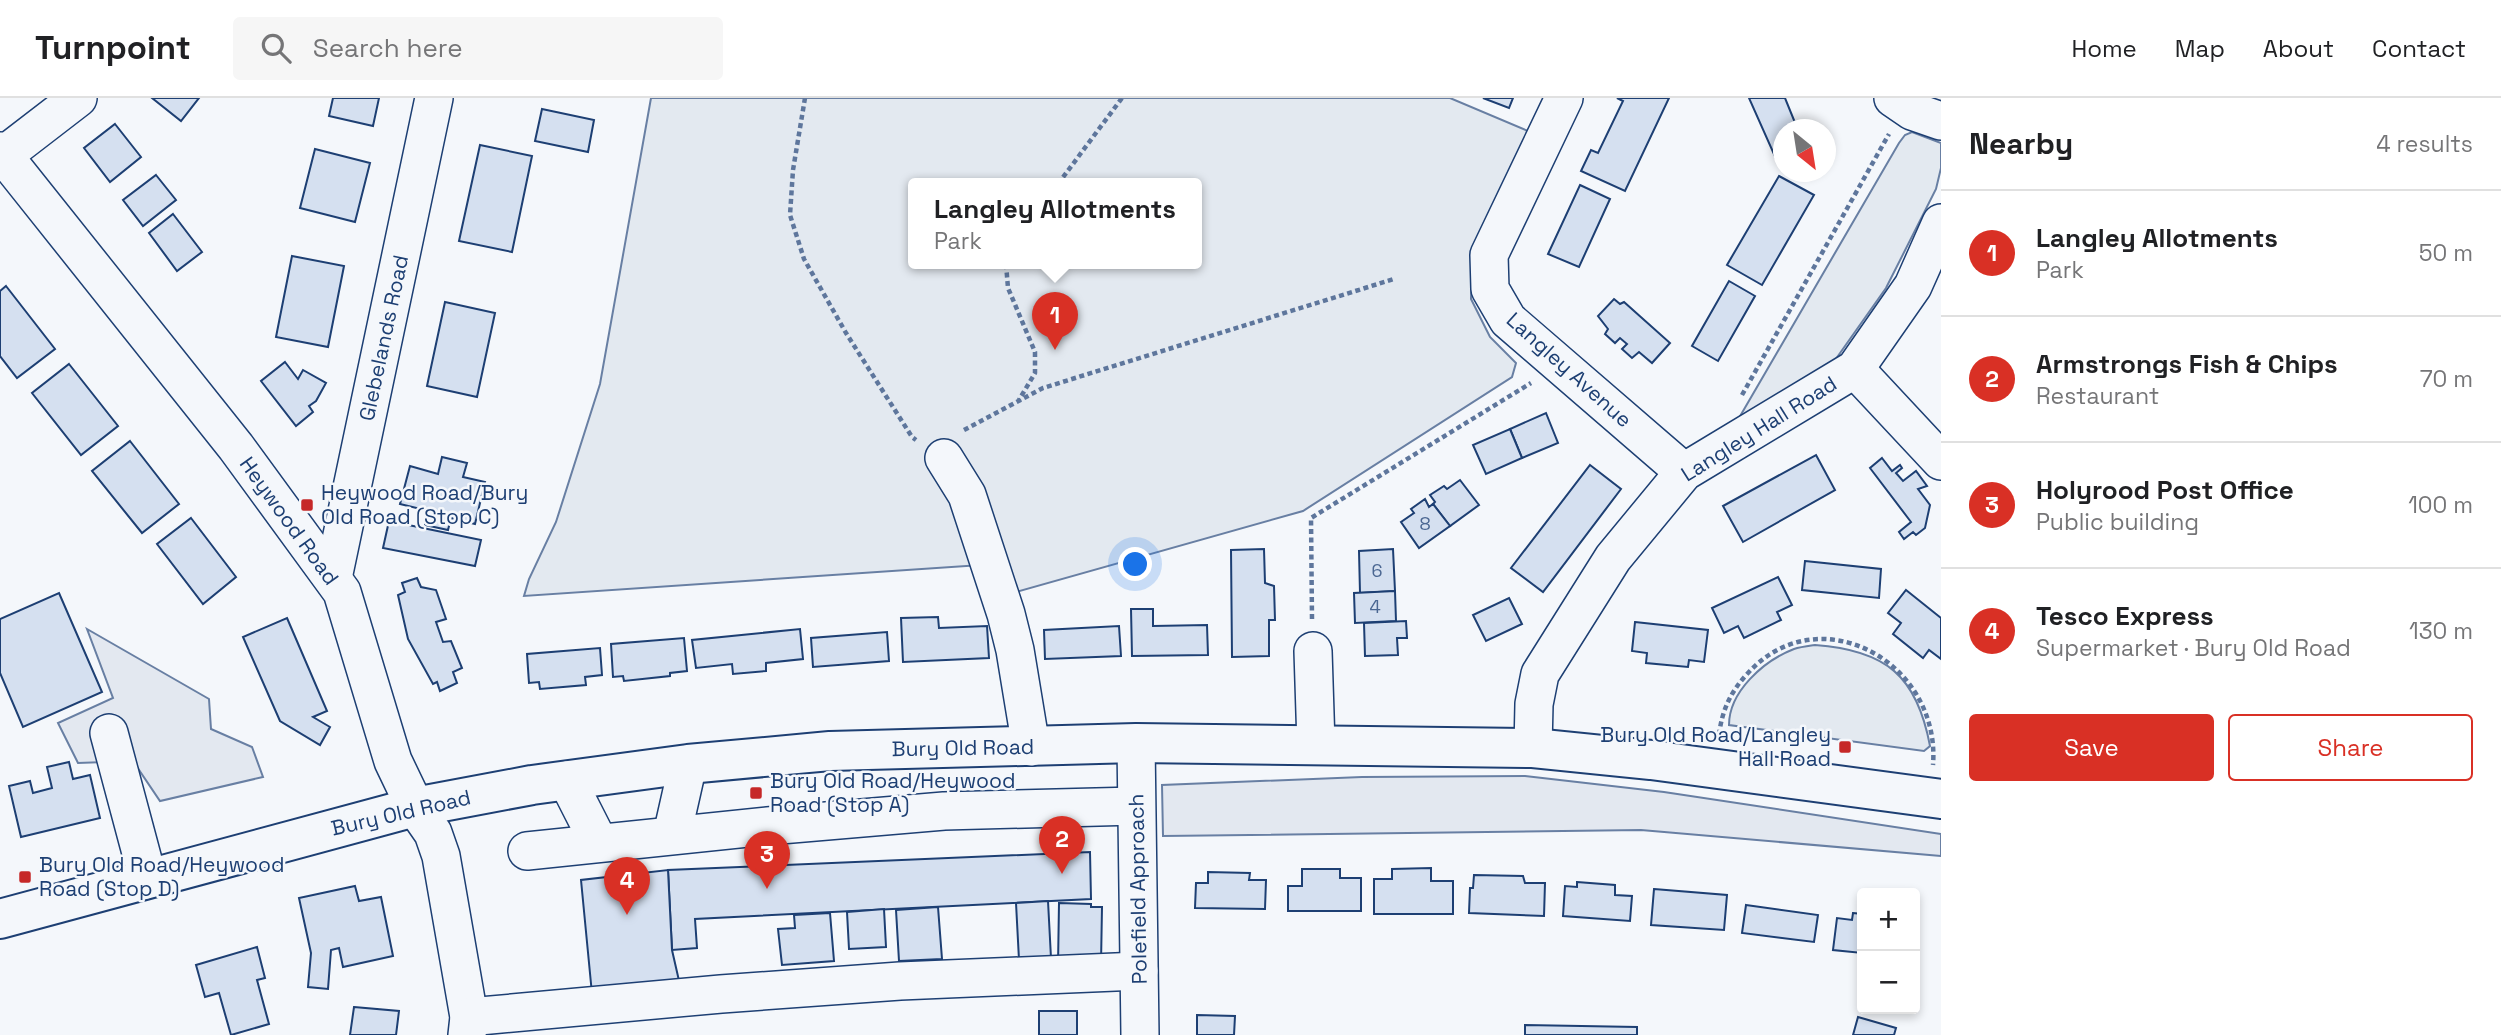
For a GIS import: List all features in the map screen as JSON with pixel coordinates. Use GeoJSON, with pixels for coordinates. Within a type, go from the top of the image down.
{"type":"FeatureCollection","features":[{"type":"Feature","properties":{"kind":"main road","name":"Bury Old Road"},"geometry":{"type":"LineString","coordinates":[[0,919],[415,807],[521,786],[688,764],[830,751],[1136,743],[1533,748],[1716,768],[1941,799]]}},
{"type":"Feature","properties":{"kind":"street"},"geometry":{"type":"LineString","coordinates":[[2,153],[78,98]]}},
{"type":"Feature","properties":{"kind":"street","name":"Glebelands Road"},"geometry":{"type":"LineString","coordinates":[[333,578],[434,98]]}},
{"type":"Feature","properties":{"kind":"street","name":"Langley Avenue"},"geometry":{"type":"LineString","coordinates":[[1564,98],[1489,255],[1490,289],[1508,320],[1684,472]]}},
{"type":"Feature","properties":{"kind":"street"},"geometry":{"type":"LineString","coordinates":[[1899,102],[1912,111],[1941,121]]}},
{"type":"Feature","properties":{"kind":"street","name":"Heywood Road"},"geometry":{"type":"LineString","coordinates":[[2,153],[236,447],[342,592],[393,761],[415,807],[433,833],[441,856],[468,1026]]}},
{"type":"Feature","properties":{"kind":"street","name":"Langley Hall Road"},"geometry":{"type":"LineString","coordinates":[[1533,748],[1534,704],[1540,674],[1613,558],[1684,472],[1855,369],[1913,286],[1941,223]]}},
{"type":"Feature","properties":{"kind":"street"},"geometry":{"type":"LineString","coordinates":[[1855,369],[1941,461]]}},
{"type":"Feature","properties":{"kind":"street"},"geometry":{"type":"LineString","coordinates":[[944,458],[967,495],[1006,614],[1015,650],[1031,747]]}},
{"type":"Feature","properties":{"kind":"street"},"geometry":{"type":"LineString","coordinates":[[1313,651],[1316,745]]}},
{"type":"Feature","properties":{"kind":"street"},"geometry":{"type":"LineString","coordinates":[[109,733],[148,879]]}},
{"type":"Feature","properties":{"kind":"street","name":"Polefield Approach"},"geometry":{"type":"LineString","coordinates":[[1136,743],[1140,1035]]}},
{"type":"Feature","properties":{"kind":"street"},"geometry":{"type":"LineString","coordinates":[[672,835],[688,764]]}},
{"type":"Feature","properties":{"kind":"street"},"geometry":{"type":"LineString","coordinates":[[567,780],[599,843]]}},
{"type":"Feature","properties":{"kind":"street"},"geometry":{"type":"LineString","coordinates":[[527,851],[944,811],[1136,806]]}},
{"type":"Feature","properties":{"kind":"street"},"geometry":{"type":"LineString","coordinates":[[468,1026],[721,994],[900,981],[1139,971]]}},
{"type":"Feature","properties":{"kind":"path"},"geometry":{"type":"LineString","coordinates":[[805,98],[793,170],[790,215],[804,259],[846,333],[912,437],[944,458],[961,432],[1043,388],[1394,279]]}},
{"type":"Feature","properties":{"kind":"path"},"geometry":{"type":"LineString","coordinates":[[1062,178],[1122,98]]}},
{"type":"Feature","properties":{"kind":"path"},"geometry":{"type":"LineString","coordinates":[[1733,443],[1729,419],[1899,102]]}},
{"type":"Feature","properties":{"kind":"path"},"geometry":{"type":"LineString","coordinates":[[1006,269],[1008,288],[1035,352],[1035,373],[1019,401]]}},
{"type":"Feature","properties":{"kind":"path"},"geometry":{"type":"LineString","coordinates":[[1313,651],[1311,518],[1560,365]]}},
{"type":"Feature","properties":{"kind":"path"},"geometry":{"type":"LineString","coordinates":[[1716,768],[1723,709],[1739,683],[1769,655],[1791,643],[1814,638],[1839,640],[1867,648],[1886,656],[1906,672],[1927,706],[1937,748]]}},
{"type":"Feature","properties":{"kind":"shaded area"},"geometry":{"type":"Polygon","coordinates":[[[651,98],[1450,98],[1528,131],[1472,252],[1471,299],[1490,337],[1516,363],[1512,377],[1303,511],[1016,592],[981,565],[524,596],[529,579],[556,522],[600,384],[651,98]]]}},
{"type":"Feature","properties":{"kind":"shaded area"},"geometry":{"type":"Polygon","coordinates":[[[1912,132],[1941,143],[1941,168],[1936,189],[1886,288],[1833,363],[1739,418],[1899,143],[1905,135],[1912,132]]]}},
{"type":"Feature","properties":{"kind":"shaded area"},"geometry":{"type":"Polygon","coordinates":[[[87,629],[209,699],[211,729],[252,747],[263,777],[160,801],[133,761],[78,763],[58,723],[113,698],[87,629]]]}},
{"type":"Feature","properties":{"kind":"shaded area"},"geometry":{"type":"Polygon","coordinates":[[[1815,645],[1861,653],[1894,671],[1917,701],[1930,746],[1924,751],[1729,725],[1735,701],[1750,679],[1782,654],[1815,645]]]}},
{"type":"Feature","properties":{"kind":"shaded area"},"geometry":{"type":"Polygon","coordinates":[[[1525,776],[1664,792],[1941,834],[1941,856],[1641,830],[1163,836],[1162,785],[1362,777],[1525,776]]]}},
{"type":"Feature","properties":{"kind":"building"},"geometry":{"type":"Polygon","coordinates":[[[152,98],[199,98],[181,121],[152,98]]]}},
{"type":"Feature","properties":{"kind":"building"},"geometry":{"type":"Polygon","coordinates":[[[333,98],[379,98],[373,126],[329,116],[333,98]]]}},
{"type":"Feature","properties":{"kind":"building"},"geometry":{"type":"Polygon","coordinates":[[[1483,98],[1513,98],[1509,108],[1483,98]]]}},
{"type":"Feature","properties":{"kind":"building"},"geometry":{"type":"Polygon","coordinates":[[[1617,98],[1669,98],[1625,191],[1581,171],[1591,150],[1598,153],[1623,101],[1617,98]]]}},
{"type":"Feature","properties":{"kind":"building"},"geometry":{"type":"Polygon","coordinates":[[[1749,98],[1785,98],[1794,119],[1773,119],[1773,152],[1749,98]]]}},
{"type":"Feature","properties":{"kind":"building"},"geometry":{"type":"Polygon","coordinates":[[[542,109],[594,120],[588,152],[535,141],[542,109]]]}},
{"type":"Feature","properties":{"kind":"building"},"geometry":{"type":"Polygon","coordinates":[[[115,124],[141,157],[110,182],[84,148],[115,124]]]}},
{"type":"Feature","properties":{"kind":"building"},"geometry":{"type":"Polygon","coordinates":[[[480,145],[532,156],[512,252],[459,241],[480,145]]]}},
{"type":"Feature","properties":{"kind":"building"},"geometry":{"type":"Polygon","coordinates":[[[315,149],[370,163],[355,222],[300,208],[315,149]]]}},
{"type":"Feature","properties":{"kind":"building"},"geometry":{"type":"Polygon","coordinates":[[[156,175],[176,200],[143,226],[123,200],[156,175]]]}},
{"type":"Feature","properties":{"kind":"building"},"geometry":{"type":"Polygon","coordinates":[[[1775,182],[1790,182],[1814,195],[1762,285],[1727,265],[1775,182]]]}},
{"type":"Feature","properties":{"kind":"building"},"geometry":{"type":"Polygon","coordinates":[[[1580,185],[1610,199],[1579,267],[1548,254],[1580,185]]]}},
{"type":"Feature","properties":{"kind":"building"},"geometry":{"type":"Polygon","coordinates":[[[173,214],[202,252],[177,271],[149,233],[173,214]]]}},
{"type":"Feature","properties":{"kind":"building"},"geometry":{"type":"Polygon","coordinates":[[[292,256],[344,266],[328,347],[276,337],[292,256]]]}},
{"type":"Feature","properties":{"kind":"building"},"geometry":{"type":"Polygon","coordinates":[[[1729,281],[1755,296],[1718,361],[1692,346],[1729,281]]]}},
{"type":"Feature","properties":{"kind":"building"},"geometry":{"type":"Polygon","coordinates":[[[6,286],[55,349],[17,378],[0,356],[0,291],[6,286]]]}},
{"type":"Feature","properties":{"kind":"building"},"geometry":{"type":"Polygon","coordinates":[[[1614,299],[1620,304],[1624,302],[1670,343],[1652,363],[1639,352],[1632,358],[1622,349],[1627,344],[1620,338],[1615,343],[1605,334],[1608,329],[1598,316],[1614,299]]]}},
{"type":"Feature","properties":{"kind":"building"},"geometry":{"type":"Polygon","coordinates":[[[445,302],[495,313],[477,397],[427,386],[445,302]]]}},
{"type":"Feature","properties":{"kind":"building"},"geometry":{"type":"Polygon","coordinates":[[[285,362],[298,379],[303,370],[326,383],[316,401],[309,406],[313,412],[296,426],[261,381],[285,362]]]}},
{"type":"Feature","properties":{"kind":"building"},"geometry":{"type":"Polygon","coordinates":[[[69,364],[118,426],[81,455],[32,393],[69,364]]]}},
{"type":"Feature","properties":{"kind":"building"},"geometry":{"type":"Polygon","coordinates":[[[1546,413],[1558,443],[1522,458],[1510,429],[1546,413]]]}},
{"type":"Feature","properties":{"kind":"building"},"geometry":{"type":"Polygon","coordinates":[[[1510,429],[1522,458],[1486,474],[1473,445],[1510,429]]]}},
{"type":"Feature","properties":{"kind":"building"},"geometry":{"type":"Polygon","coordinates":[[[130,441],[179,504],[142,533],[92,471],[130,441]]]}},
{"type":"Feature","properties":{"kind":"building"},"geometry":{"type":"Polygon","coordinates":[[[1816,455],[1835,490],[1743,542],[1723,506],[1816,455]]]}},
{"type":"Feature","properties":{"kind":"building"},"geometry":{"type":"Polygon","coordinates":[[[442,457],[467,463],[463,477],[485,482],[475,524],[451,518],[448,530],[425,525],[429,511],[400,504],[410,466],[438,474],[442,457]]]}},
{"type":"Feature","properties":{"kind":"building"},"geometry":{"type":"Polygon","coordinates":[[[1882,458],[1892,471],[1900,465],[1902,468],[1896,473],[1903,481],[1916,471],[1927,486],[1918,489],[1930,505],[1925,528],[1916,535],[1913,532],[1904,539],[1899,532],[1911,522],[1870,468],[1882,458]]]}},
{"type":"Feature","properties":{"kind":"building"},"geometry":{"type":"Polygon","coordinates":[[[1590,465],[1621,489],[1543,592],[1511,568],[1590,465]]]}},
{"type":"Feature","properties":{"kind":"building"},"geometry":{"type":"Polygon","coordinates":[[[1460,480],[1479,505],[1450,526],[1433,504],[1435,502],[1430,495],[1444,486],[1447,489],[1460,480]]]}},
{"type":"Feature","properties":{"kind":"building"},"geometry":{"type":"Polygon","coordinates":[[[1425,499],[1429,507],[1433,504],[1450,526],[1419,548],[1401,522],[1414,513],[1411,509],[1425,499]]]}},
{"type":"Feature","properties":{"kind":"building"},"geometry":{"type":"Polygon","coordinates":[[[191,518],[236,577],[203,604],[157,544],[191,518]]]}},
{"type":"Feature","properties":{"kind":"building"},"geometry":{"type":"Polygon","coordinates":[[[389,521],[481,540],[475,566],[383,548],[389,521]]]}},
{"type":"Feature","properties":{"kind":"building"},"geometry":{"type":"Polygon","coordinates":[[[1264,549],[1265,583],[1274,586],[1275,620],[1269,620],[1269,656],[1232,657],[1231,550],[1264,549]]]}},
{"type":"Feature","properties":{"kind":"building"},"geometry":{"type":"Polygon","coordinates":[[[1393,549],[1395,591],[1360,593],[1359,551],[1393,549]]]}},
{"type":"Feature","properties":{"kind":"building"},"geometry":{"type":"Polygon","coordinates":[[[1805,561],[1881,569],[1879,598],[1802,590],[1805,561]]]}},
{"type":"Feature","properties":{"kind":"building"},"geometry":{"type":"Polygon","coordinates":[[[1778,577],[1792,605],[1777,612],[1781,620],[1744,638],[1738,626],[1724,633],[1712,608],[1778,577]]]}},
{"type":"Feature","properties":{"kind":"building"},"geometry":{"type":"Polygon","coordinates":[[[417,578],[421,587],[436,590],[446,619],[436,622],[443,642],[451,641],[462,668],[453,672],[457,683],[440,691],[437,682],[433,684],[408,639],[398,595],[405,592],[402,583],[417,578]]]}},
{"type":"Feature","properties":{"kind":"building"},"geometry":{"type":"Polygon","coordinates":[[[1906,590],[1941,618],[1941,659],[1929,650],[1923,658],[1893,634],[1901,623],[1888,613],[1906,590]]]}},
{"type":"Feature","properties":{"kind":"building"},"geometry":{"type":"Polygon","coordinates":[[[1395,591],[1396,621],[1355,623],[1354,593],[1395,591]]]}},
{"type":"Feature","properties":{"kind":"building"},"geometry":{"type":"Polygon","coordinates":[[[59,593],[102,692],[23,727],[0,673],[0,619],[59,593]]]}},
{"type":"Feature","properties":{"kind":"building"},"geometry":{"type":"Polygon","coordinates":[[[1509,598],[1522,624],[1486,641],[1473,615],[1509,598]]]}},
{"type":"Feature","properties":{"kind":"building"},"geometry":{"type":"Polygon","coordinates":[[[1131,609],[1153,609],[1153,626],[1207,625],[1208,655],[1132,656],[1131,609]]]}},
{"type":"Feature","properties":{"kind":"building"},"geometry":{"type":"Polygon","coordinates":[[[938,617],[939,628],[987,626],[989,658],[903,662],[901,618],[938,617]]]}},
{"type":"Feature","properties":{"kind":"building"},"geometry":{"type":"Polygon","coordinates":[[[287,618],[327,711],[313,717],[330,727],[320,745],[280,721],[243,637],[287,618]]]}},
{"type":"Feature","properties":{"kind":"building"},"geometry":{"type":"Polygon","coordinates":[[[1406,621],[1407,638],[1397,638],[1398,655],[1365,656],[1364,623],[1406,621]]]}},
{"type":"Feature","properties":{"kind":"building"},"geometry":{"type":"Polygon","coordinates":[[[1635,622],[1708,630],[1704,662],[1689,660],[1688,667],[1646,663],[1647,653],[1632,651],[1635,622]]]}},
{"type":"Feature","properties":{"kind":"building"},"geometry":{"type":"Polygon","coordinates":[[[1119,626],[1121,656],[1045,659],[1044,630],[1119,626]]]}},
{"type":"Feature","properties":{"kind":"building"},"geometry":{"type":"Polygon","coordinates":[[[800,629],[803,659],[766,663],[766,671],[733,674],[732,664],[696,668],[692,640],[800,629]]]}},
{"type":"Feature","properties":{"kind":"building"},"geometry":{"type":"Polygon","coordinates":[[[887,632],[889,661],[813,667],[811,638],[887,632]]]}},
{"type":"Feature","properties":{"kind":"building"},"geometry":{"type":"Polygon","coordinates":[[[684,638],[687,671],[670,673],[670,676],[624,681],[623,676],[613,677],[611,644],[684,638]]]}},
{"type":"Feature","properties":{"kind":"building"},"geometry":{"type":"Polygon","coordinates":[[[600,648],[602,675],[585,677],[586,685],[540,689],[539,682],[529,683],[527,654],[600,648]]]}},
{"type":"Feature","properties":{"kind":"building"},"geometry":{"type":"Polygon","coordinates":[[[69,762],[73,779],[90,775],[100,818],[21,837],[9,786],[30,781],[33,793],[52,788],[47,767],[69,762]]]}},
{"type":"Feature","properties":{"kind":"building"},"geometry":{"type":"Polygon","coordinates":[[[1090,852],[1091,899],[695,919],[697,948],[672,950],[668,870],[1090,852]]]}},
{"type":"Feature","properties":{"kind":"building"},"geometry":{"type":"Polygon","coordinates":[[[1431,868],[1431,881],[1453,881],[1453,914],[1374,914],[1374,879],[1392,879],[1392,869],[1431,868]]]}},
{"type":"Feature","properties":{"kind":"building"},"geometry":{"type":"Polygon","coordinates":[[[1302,869],[1340,869],[1340,878],[1361,878],[1361,911],[1288,911],[1288,886],[1302,886],[1302,869]]]}},
{"type":"Feature","properties":{"kind":"building"},"geometry":{"type":"Polygon","coordinates":[[[668,870],[672,950],[680,985],[592,994],[581,880],[668,870]]]}},
{"type":"Feature","properties":{"kind":"building"},"geometry":{"type":"Polygon","coordinates":[[[1208,872],[1250,873],[1249,880],[1266,880],[1265,909],[1195,908],[1196,883],[1208,883],[1208,872]]]}},
{"type":"Feature","properties":{"kind":"building"},"geometry":{"type":"Polygon","coordinates":[[[1474,875],[1523,876],[1525,883],[1545,883],[1544,916],[1469,913],[1470,888],[1473,888],[1474,875]]]}},
{"type":"Feature","properties":{"kind":"building"},"geometry":{"type":"Polygon","coordinates":[[[1577,882],[1615,885],[1615,895],[1632,896],[1630,921],[1563,916],[1565,886],[1577,887],[1577,882]]]}},
{"type":"Feature","properties":{"kind":"building"},"geometry":{"type":"Polygon","coordinates":[[[355,886],[359,901],[381,897],[393,956],[343,967],[339,948],[331,950],[328,989],[308,987],[311,953],[299,898],[355,886]]]}},
{"type":"Feature","properties":{"kind":"building"},"geometry":{"type":"Polygon","coordinates":[[[1654,889],[1727,895],[1724,930],[1651,925],[1654,889]]]}},
{"type":"Feature","properties":{"kind":"building"},"geometry":{"type":"Polygon","coordinates":[[[1048,901],[1051,958],[1019,960],[1016,903],[1048,901]]]}},
{"type":"Feature","properties":{"kind":"building"},"geometry":{"type":"Polygon","coordinates":[[[1059,903],[1102,907],[1101,964],[1058,966],[1059,903]]]}},
{"type":"Feature","properties":{"kind":"building"},"geometry":{"type":"Polygon","coordinates":[[[1746,905],[1818,915],[1814,942],[1742,933],[1746,905]]]}},
{"type":"Feature","properties":{"kind":"building"},"geometry":{"type":"Polygon","coordinates":[[[938,907],[942,959],[899,961],[896,910],[938,907]]]}},
{"type":"Feature","properties":{"kind":"building"},"geometry":{"type":"Polygon","coordinates":[[[884,909],[886,947],[849,949],[847,912],[884,909]]]}},
{"type":"Feature","properties":{"kind":"building"},"geometry":{"type":"Polygon","coordinates":[[[830,913],[834,961],[782,965],[778,929],[795,928],[794,915],[830,913]]]}},
{"type":"Feature","properties":{"kind":"building"},"geometry":{"type":"Polygon","coordinates":[[[1853,913],[1857,913],[1857,952],[1833,950],[1837,918],[1852,920],[1853,913]]]}},
{"type":"Feature","properties":{"kind":"building"},"geometry":{"type":"Polygon","coordinates":[[[257,947],[265,978],[257,980],[269,1024],[231,1035],[219,993],[205,997],[196,965],[257,947]]]}},
{"type":"Feature","properties":{"kind":"building"},"geometry":{"type":"Polygon","coordinates":[[[354,1007],[399,1011],[396,1035],[350,1035],[354,1007]]]}},
{"type":"Feature","properties":{"kind":"building"},"geometry":{"type":"Polygon","coordinates":[[[1039,1011],[1077,1011],[1077,1035],[1039,1035],[1039,1011]]]}},
{"type":"Feature","properties":{"kind":"building"},"geometry":{"type":"Polygon","coordinates":[[[1197,1015],[1235,1016],[1234,1035],[1197,1035],[1197,1015]]]}},
{"type":"Feature","properties":{"kind":"building"},"geometry":{"type":"Polygon","coordinates":[[[1858,1017],[1896,1028],[1894,1035],[1853,1035],[1858,1017]]]}},
{"type":"Feature","properties":{"kind":"building"},"geometry":{"type":"Polygon","coordinates":[[[1525,1025],[1637,1027],[1637,1035],[1525,1035],[1525,1025]]]}},
{"type":"Feature","properties":{"kind":"place","name":"Langley Allotments"},"geometry":{"type":"Point","coordinates":[1055,350]}},
{"type":"Feature","properties":{"kind":"place","name":"Heywood Road/Bury Old Road (Stop C)"},"geometry":{"type":"Point","coordinates":[307,505]}},
{"type":"Feature","properties":{"kind":"place","name":"Bury Old Road/Langley Hall Road"},"geometry":{"type":"Point","coordinates":[1845,747]}},
{"type":"Feature","properties":{"kind":"place","name":"Bury Old Road/Heywood Road (Stop A)"},"geometry":{"type":"Point","coordinates":[756,793]}},
{"type":"Feature","properties":{"kind":"place","name":"Armstrongs Fish & Chips"},"geometry":{"type":"Point","coordinates":[1062,874]}},
{"type":"Feature","properties":{"kind":"place","name":"Bury Old Road/Heywood Road (Stop D)"},"geometry":{"type":"Point","coordinates":[25,877]}},
{"type":"Feature","properties":{"kind":"place","name":"Holyrood Post Office"},"geometry":{"type":"Point","coordinates":[767,889]}},
{"type":"Feature","properties":{"kind":"place","name":"Tesco Express"},"geometry":{"type":"Point","coordinates":[627,915]}}]}
